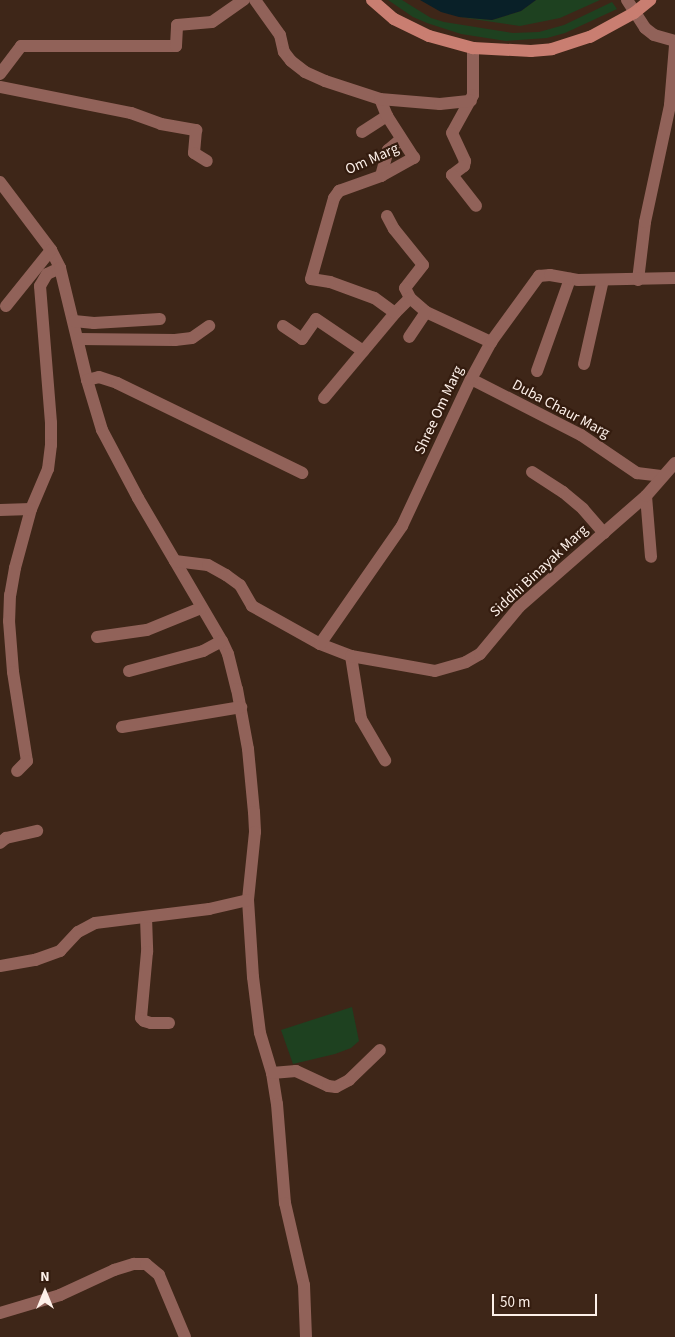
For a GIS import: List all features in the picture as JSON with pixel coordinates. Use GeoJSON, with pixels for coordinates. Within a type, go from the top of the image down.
{"type":"FeatureCollection","features":[{"type":"Feature","properties":{"kind":"main road"},"geometry":{"type":"LineString","coordinates":[[372,0],[394,19],[437,39],[473,48],[531,52],[552,49],[590,37],[634,12],[650,0]]}},
{"type":"Feature","properties":{"kind":"street"},"geometry":{"type":"LineString","coordinates":[[0,74],[21,46],[176,46],[177,25],[212,22],[244,0]]}},
{"type":"Feature","properties":{"kind":"street"},"geometry":{"type":"LineString","coordinates":[[255,0],[280,34],[284,52],[291,61],[305,72],[325,81],[380,99],[440,104],[471,101]]}},
{"type":"Feature","properties":{"kind":"street"},"geometry":{"type":"LineString","coordinates":[[627,0],[645,28],[654,35],[675,41]]}},
{"type":"Feature","properties":{"kind":"street"},"geometry":{"type":"LineString","coordinates":[[638,280],[645,222],[670,105],[675,45]]}},
{"type":"Feature","properties":{"kind":"street"},"geometry":{"type":"LineString","coordinates":[[473,48],[471,101],[452,133],[465,161],[464,166],[452,175],[476,206]]}},
{"type":"Feature","properties":{"kind":"street"},"geometry":{"type":"LineString","coordinates":[[0,88],[131,113],[161,124],[196,130],[194,154],[207,161]]}},
{"type":"Feature","properties":{"kind":"street","name":"Om Marg"},"geometry":{"type":"LineString","coordinates":[[380,99],[387,116],[414,158],[381,176],[339,192],[334,198],[311,279],[330,282],[374,298],[395,313]]}},
{"type":"Feature","properties":{"kind":"street"},"geometry":{"type":"LineString","coordinates":[[362,132],[387,116]]}},
{"type":"Feature","properties":{"kind":"street"},"geometry":{"type":"LineString","coordinates":[[381,176],[388,150],[402,139]]}},
{"type":"Feature","properties":{"kind":"street"},"geometry":{"type":"LineString","coordinates":[[0,182],[51,250],[60,268],[87,380],[102,430],[115,457],[228,654],[241,707],[248,749],[255,832],[248,900],[252,977],[260,1033],[272,1073],[282,1147],[285,1203],[304,1285],[306,1337]]}},
{"type":"Feature","properties":{"kind":"street"},"geometry":{"type":"LineString","coordinates":[[387,216],[423,265],[405,288],[410,298],[426,312],[491,342]]}},
{"type":"Feature","properties":{"kind":"street"},"geometry":{"type":"LineString","coordinates":[[6,306],[51,250]]}},
{"type":"Feature","properties":{"kind":"street"},"geometry":{"type":"LineString","coordinates":[[16,771],[27,761],[14,672],[9,621],[10,594],[31,509],[48,469],[51,444],[40,286],[47,274],[60,268]]}},
{"type":"Feature","properties":{"kind":"street","name":"Shree Om Marg"},"geometry":{"type":"LineString","coordinates":[[320,644],[402,526],[471,379],[491,342],[540,276],[550,275],[570,279],[603,280],[675,278]]}},
{"type":"Feature","properties":{"kind":"street"},"geometry":{"type":"LineString","coordinates":[[537,371],[570,279]]}},
{"type":"Feature","properties":{"kind":"street"},"geometry":{"type":"LineString","coordinates":[[584,364],[603,280]]}},
{"type":"Feature","properties":{"kind":"street"},"geometry":{"type":"LineString","coordinates":[[324,398],[395,313],[410,298]]}},
{"type":"Feature","properties":{"kind":"street"},"geometry":{"type":"LineString","coordinates":[[409,337],[426,312]]}},
{"type":"Feature","properties":{"kind":"street"},"geometry":{"type":"LineString","coordinates":[[74,322],[94,323],[160,319]]}},
{"type":"Feature","properties":{"kind":"street"},"geometry":{"type":"LineString","coordinates":[[283,326],[302,339],[316,319],[363,351]]}},
{"type":"Feature","properties":{"kind":"street"},"geometry":{"type":"LineString","coordinates":[[78,339],[175,340],[192,338],[209,326]]}},
{"type":"Feature","properties":{"kind":"street"},"geometry":{"type":"LineString","coordinates":[[87,380],[99,377],[117,383],[302,473]]}},
{"type":"Feature","properties":{"kind":"street","name":"Duba Chaur Marg"},"geometry":{"type":"LineString","coordinates":[[471,379],[581,435],[637,473],[663,476]]}},
{"type":"Feature","properties":{"kind":"street","name":"Siddhi Binayak Marg"},"geometry":{"type":"LineString","coordinates":[[175,561],[203,564],[226,575],[240,586],[252,606],[320,644],[351,656],[435,670],[466,662],[480,654],[520,607],[646,496],[675,463]]}},
{"type":"Feature","properties":{"kind":"street"},"geometry":{"type":"LineString","coordinates":[[532,472],[563,492],[583,509],[604,533]]}},
{"type":"Feature","properties":{"kind":"street"},"geometry":{"type":"LineString","coordinates":[[646,496],[651,558]]}},
{"type":"Feature","properties":{"kind":"street"},"geometry":{"type":"LineString","coordinates":[[0,510],[31,509]]}},
{"type":"Feature","properties":{"kind":"street"},"geometry":{"type":"LineString","coordinates":[[97,637],[147,630],[201,608]]}},
{"type":"Feature","properties":{"kind":"street"},"geometry":{"type":"LineString","coordinates":[[129,670],[203,651],[222,641]]}},
{"type":"Feature","properties":{"kind":"street"},"geometry":{"type":"LineString","coordinates":[[351,656],[361,718],[385,760]]}},
{"type":"Feature","properties":{"kind":"street"},"geometry":{"type":"LineString","coordinates":[[122,727],[241,707]]}},
{"type":"Feature","properties":{"kind":"street"},"geometry":{"type":"LineString","coordinates":[[0,843],[6,838],[37,831]]}},
{"type":"Feature","properties":{"kind":"street"},"geometry":{"type":"LineString","coordinates":[[0,966],[34,960],[60,952],[78,932],[95,923],[209,909],[248,900]]}},
{"type":"Feature","properties":{"kind":"street"},"geometry":{"type":"LineString","coordinates":[[146,917],[147,961],[141,1018],[144,1022],[169,1023]]}},
{"type":"Feature","properties":{"kind":"street"},"geometry":{"type":"LineString","coordinates":[[272,1073],[296,1071],[328,1086],[336,1087],[349,1080],[380,1050]]}},
{"type":"Feature","properties":{"kind":"street"},"geometry":{"type":"LineString","coordinates":[[0,1314],[60,1295],[114,1270],[134,1264],[146,1264],[159,1275],[185,1337]]}},
{"type":"Feature","properties":{"kind":"green space"},"geometry":{"type":"Polygon","coordinates":[[[388,0],[402,0],[431,18],[444,22],[513,33],[539,32],[564,25],[612,2],[617,9],[565,33],[547,38],[506,41],[461,34],[427,23],[413,17],[388,0]]]}},
{"type":"Feature","properties":{"kind":"green space"},"geometry":{"type":"Polygon","coordinates":[[[536,0],[600,0],[560,18],[520,26],[459,17],[492,20],[521,11],[536,0]]]}},
{"type":"Feature","properties":{"kind":"green space"},"geometry":{"type":"Polygon","coordinates":[[[352,1007],[359,1041],[351,1048],[335,1054],[293,1064],[281,1030],[352,1007]]]}},
{"type":"Feature","properties":{"kind":"water"},"geometry":{"type":"Polygon","coordinates":[[[420,0],[536,0],[521,11],[492,20],[459,17],[441,12],[420,0]]]}}]}
